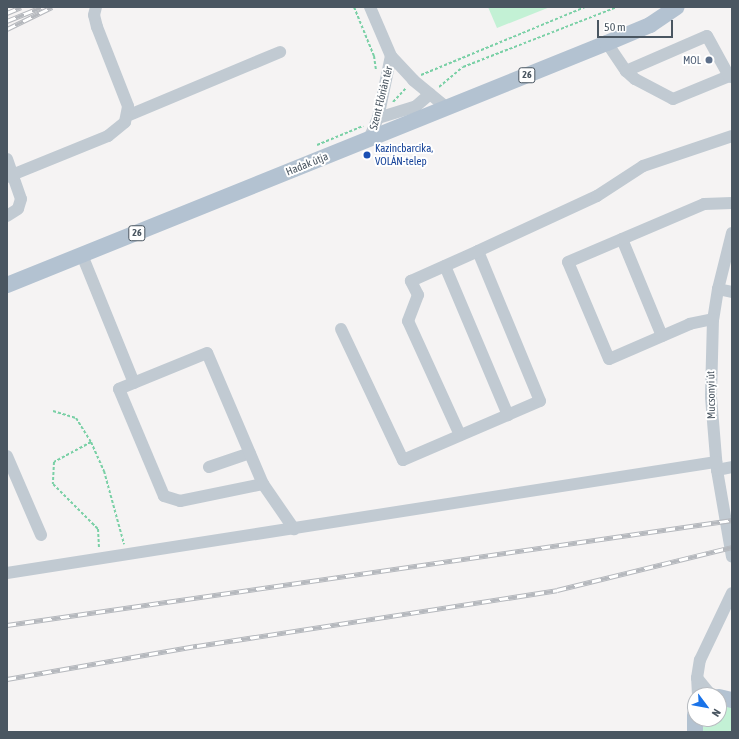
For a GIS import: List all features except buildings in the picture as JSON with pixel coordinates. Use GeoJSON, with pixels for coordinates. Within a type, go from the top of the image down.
{"type":"FeatureCollection","features":[{"type":"Feature","properties":{"kind":"main road","name":"26"},"geometry":{"type":"LineString","coordinates":[[608,43],[650,25],[677,7]]}},
{"type":"Feature","properties":{"kind":"main road","name":"Hadak útja"},"geometry":{"type":"LineString","coordinates":[[7,285],[608,43]]}},
{"type":"Feature","properties":{"kind":"street"},"geometry":{"type":"LineString","coordinates":[[10,176],[108,136],[118,130],[127,116],[128,106],[97,27],[94,15],[96,7]]}},
{"type":"Feature","properties":{"kind":"street","name":"Szent Flórián tér"},"geometry":{"type":"LineString","coordinates":[[370,7],[391,56],[413,80],[447,108]]}},
{"type":"Feature","properties":{"kind":"street"},"geometry":{"type":"LineString","coordinates":[[608,43],[626,71],[648,88],[674,99],[730,76],[706,36],[626,71]]}},
{"type":"Feature","properties":{"kind":"street"},"geometry":{"type":"LineString","coordinates":[[127,116],[280,52]]}},
{"type":"Feature","properties":{"kind":"street","name":"Szent Flórián tér"},"geometry":{"type":"LineString","coordinates":[[369,139],[378,118],[391,56]]}},
{"type":"Feature","properties":{"kind":"street"},"geometry":{"type":"LineString","coordinates":[[378,118],[415,108],[430,94]]}},
{"type":"Feature","properties":{"kind":"street"},"geometry":{"type":"LineString","coordinates":[[460,435],[408,320],[418,295],[411,282],[597,196],[643,166],[732,136]]}},
{"type":"Feature","properties":{"kind":"street"},"geometry":{"type":"LineString","coordinates":[[7,160],[10,176],[21,195],[21,203],[14,213],[7,216]]}},
{"type":"Feature","properties":{"kind":"street"},"geometry":{"type":"LineString","coordinates":[[713,319],[690,324],[609,359],[568,262],[704,204],[732,204]]}},
{"type":"Feature","properties":{"kind":"street","name":"Mucsonyi út"},"geometry":{"type":"LineString","coordinates":[[732,233],[718,289],[713,319],[710,398],[717,466],[732,557]]}},
{"type":"Feature","properties":{"kind":"street"},"geometry":{"type":"LineString","coordinates":[[622,239],[662,336]]}},
{"type":"Feature","properties":{"kind":"street"},"geometry":{"type":"LineString","coordinates":[[341,329],[403,460],[540,401],[478,251]]}},
{"type":"Feature","properties":{"kind":"street"},"geometry":{"type":"LineString","coordinates":[[82,255],[134,382]]}},
{"type":"Feature","properties":{"kind":"street"},"geometry":{"type":"LineString","coordinates":[[445,266],[508,415]]}},
{"type":"Feature","properties":{"kind":"street"},"geometry":{"type":"LineString","coordinates":[[718,289],[732,292]]}},
{"type":"Feature","properties":{"kind":"street"},"geometry":{"type":"LineString","coordinates":[[263,484],[180,501],[164,496],[119,389],[207,353],[263,484],[294,529]]}},
{"type":"Feature","properties":{"kind":"street"},"geometry":{"type":"LineString","coordinates":[[209,467],[250,453]]}},
{"type":"Feature","properties":{"kind":"street"},"geometry":{"type":"LineString","coordinates":[[7,456],[41,535]]}},
{"type":"Feature","properties":{"kind":"street"},"geometry":{"type":"LineString","coordinates":[[7,573],[717,466],[732,467]]}},
{"type":"Feature","properties":{"kind":"street"},"geometry":{"type":"LineString","coordinates":[[698,687],[697,678],[700,660],[732,593]]}},
{"type":"Feature","properties":{"kind":"street"},"geometry":{"type":"LineString","coordinates":[[697,678],[704,687]]}},
{"type":"Feature","properties":{"kind":"path"},"geometry":{"type":"LineString","coordinates":[[354,7],[374,56],[377,73]]}},
{"type":"Feature","properties":{"kind":"path"},"geometry":{"type":"LineString","coordinates":[[378,118],[413,80],[444,64],[585,7]]}},
{"type":"Feature","properties":{"kind":"path"},"geometry":{"type":"LineString","coordinates":[[430,94],[463,67],[617,7]]}},
{"type":"Feature","properties":{"kind":"path"},"geometry":{"type":"LineString","coordinates":[[53,412],[76,418],[91,442],[104,471],[127,555]]}},
{"type":"Feature","properties":{"kind":"path"},"geometry":{"type":"LineString","coordinates":[[91,442],[54,462],[53,484],[98,529],[99,559]]}},
{"type":"Feature","properties":{"kind":"green space"},"geometry":{"type":"Polygon","coordinates":[[[488,7],[550,7],[497,28],[488,7]]]}},
{"type":"Feature","properties":{"kind":"green space"},"geometry":{"type":"Polygon","coordinates":[[[727,700],[732,701],[732,732],[696,732],[696,727],[727,727],[727,700]]]}},
{"type":"Feature","properties":{"kind":"railway"},"geometry":{"type":"LineString","coordinates":[[7,13],[21,7]]}},
{"type":"Feature","properties":{"kind":"railway"},"geometry":{"type":"LineString","coordinates":[[7,21],[41,7]]}},
{"type":"Feature","properties":{"kind":"railway"},"geometry":{"type":"LineString","coordinates":[[7,29],[52,7]]}},
{"type":"Feature","properties":{"kind":"railway"},"geometry":{"type":"LineString","coordinates":[[7,625],[732,520]]}},
{"type":"Feature","properties":{"kind":"railway"},"geometry":{"type":"LineString","coordinates":[[7,679],[197,646],[557,590],[732,547]]}},
{"type":"Feature","properties":{"kind":"place","name":"MOL"},"geometry":{"type":"Point","coordinates":[709,60]}},
{"type":"Feature","properties":{"kind":"place","name":"Kazincbarcika, VOLÁN-telep"},"geometry":{"type":"Point","coordinates":[367,155]}}]}
